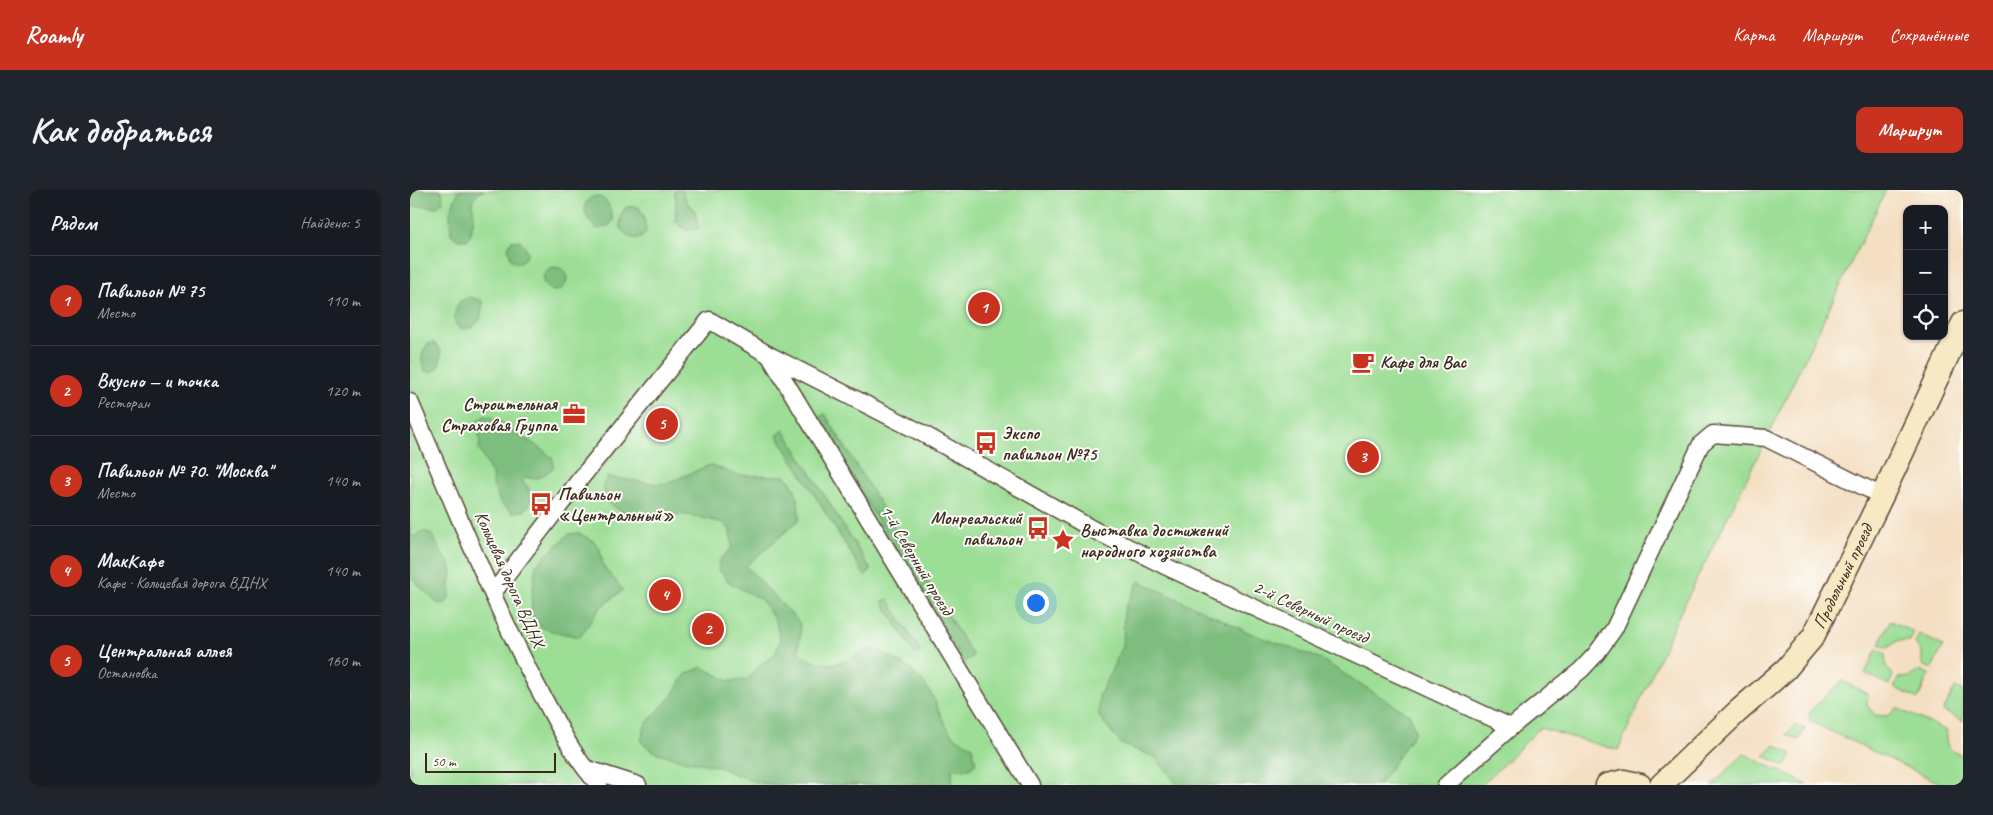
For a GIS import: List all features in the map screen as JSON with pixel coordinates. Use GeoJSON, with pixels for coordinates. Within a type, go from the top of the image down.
{"type":"FeatureCollection","features":[{"type":"Feature","properties":{"kind":"main road","name":"Продольный проезд"},"geometry":{"type":"LineString","coordinates":[[1662,785],[1714,734],[1786,669],[1813,637],[1963,323]]}},
{"type":"Feature","properties":{"kind":"main road"},"geometry":{"type":"LineString","coordinates":[[1684,785],[1714,734]]}},
{"type":"Feature","properties":{"kind":"main road"},"geometry":{"type":"LineString","coordinates":[[1607,785],[1624,781],[1640,785]]}},
{"type":"Feature","properties":{"kind":"street","name":"2-й Северный проезд"},"geometry":{"type":"LineString","coordinates":[[493,593],[577,483],[709,320],[770,355],[918,431],[1096,531],[1176,571],[1511,727]]}},
{"type":"Feature","properties":{"kind":"street","name":"1-й Северный проезд"},"geometry":{"type":"LineString","coordinates":[[770,355],[1030,785]]}},
{"type":"Feature","properties":{"kind":"street","name":"Кольцевая дорога ВДНХ"},"geometry":{"type":"LineString","coordinates":[[410,402],[513,640],[583,768],[599,785]]}},
{"type":"Feature","properties":{"kind":"street"},"geometry":{"type":"LineString","coordinates":[[1446,785],[1511,727],[1581,670],[1596,654],[1614,629],[1701,444],[1712,434],[1766,438],[1882,496]]}},
{"type":"Feature","properties":{"kind":"street"},"geometry":{"type":"LineString","coordinates":[[583,768],[638,785]]}},
{"type":"Feature","properties":{"kind":"green space","name":"Выставка достижений народного хозяйства"},"geometry":{"type":"Polygon","coordinates":[[[410,190],[1886,190],[1676,621],[1618,750],[1540,728],[1482,785],[410,785],[410,190]]]}},
{"type":"Feature","properties":{"kind":"green space"},"geometry":{"type":"Polygon","coordinates":[[[410,190],[439,190],[442,192],[443,202],[437,207],[410,206],[410,190]]]}},
{"type":"Feature","properties":{"kind":"green space"},"geometry":{"type":"Polygon","coordinates":[[[459,190],[484,190],[477,194],[472,201],[474,217],[470,237],[466,240],[458,240],[451,234],[450,212],[459,190]]]}},
{"type":"Feature","properties":{"kind":"green space"},"geometry":{"type":"Polygon","coordinates":[[[674,190],[683,190],[686,201],[695,211],[699,228],[687,231],[676,222],[674,190]]]}},
{"type":"Feature","properties":{"kind":"green space"},"geometry":{"type":"Polygon","coordinates":[[[596,196],[604,199],[610,208],[613,220],[609,226],[597,229],[585,211],[587,202],[590,198],[596,196]]]}},
{"type":"Feature","properties":{"kind":"green space"},"geometry":{"type":"Polygon","coordinates":[[[639,207],[644,216],[646,232],[641,238],[629,236],[620,227],[621,215],[625,208],[639,207]]]}},
{"type":"Feature","properties":{"kind":"green space"},"geometry":{"type":"Polygon","coordinates":[[[520,240],[527,251],[527,256],[517,263],[511,260],[508,248],[511,241],[520,240]]]}},
{"type":"Feature","properties":{"kind":"green space"},"geometry":{"type":"Polygon","coordinates":[[[555,267],[563,271],[567,279],[563,287],[555,291],[547,287],[543,279],[547,271],[555,267]]]}},
{"type":"Feature","properties":{"kind":"green space"},"geometry":{"type":"Polygon","coordinates":[[[469,297],[481,300],[483,303],[480,319],[472,328],[460,329],[455,323],[455,312],[459,302],[469,297]]]}},
{"type":"Feature","properties":{"kind":"green space"},"geometry":{"type":"Polygon","coordinates":[[[434,343],[441,350],[439,366],[434,371],[425,371],[422,364],[423,353],[428,344],[434,343]]]}},
{"type":"Feature","properties":{"kind":"green space"},"geometry":{"type":"Polygon","coordinates":[[[825,414],[973,656],[964,662],[816,419],[825,414]]]}},
{"type":"Feature","properties":{"kind":"green space"},"geometry":{"type":"Polygon","coordinates":[[[485,416],[493,418],[544,451],[553,459],[553,468],[547,473],[537,478],[525,477],[522,481],[528,488],[531,499],[531,503],[524,511],[513,512],[501,504],[493,485],[492,474],[479,449],[478,420],[485,416]]]}},
{"type":"Feature","properties":{"kind":"green space"},"geometry":{"type":"Polygon","coordinates":[[[784,430],[871,570],[865,576],[777,435],[784,430]]]}},
{"type":"Feature","properties":{"kind":"green space"},"geometry":{"type":"Polygon","coordinates":[[[710,465],[737,475],[785,476],[793,486],[797,496],[799,520],[746,566],[799,622],[801,631],[798,650],[801,654],[811,660],[822,663],[839,663],[845,662],[864,651],[875,650],[895,659],[925,684],[943,721],[951,732],[957,738],[972,746],[976,764],[969,769],[952,769],[953,785],[906,783],[901,785],[774,785],[749,780],[716,766],[681,760],[655,752],[641,742],[645,725],[670,698],[686,674],[702,667],[729,681],[747,680],[759,666],[775,655],[780,640],[776,622],[762,600],[730,583],[719,570],[719,561],[732,547],[730,530],[724,523],[688,515],[624,512],[607,503],[603,485],[607,477],[657,484],[667,483],[710,465]]]}},
{"type":"Feature","properties":{"kind":"green space"},"geometry":{"type":"Polygon","coordinates":[[[410,528],[411,535],[414,537],[422,531],[430,533],[451,567],[449,596],[445,603],[437,603],[410,577],[410,528]]]}},
{"type":"Feature","properties":{"kind":"green space"},"geometry":{"type":"Polygon","coordinates":[[[578,533],[594,541],[600,549],[603,566],[623,590],[600,608],[580,637],[544,628],[535,622],[532,611],[536,565],[569,534],[578,533]]]}},
{"type":"Feature","properties":{"kind":"green space"},"geometry":{"type":"Polygon","coordinates":[[[1139,581],[1252,634],[1319,658],[1410,715],[1415,732],[1379,785],[1178,785],[1155,757],[1121,744],[1099,716],[1099,696],[1123,646],[1124,610],[1139,581]]]}},
{"type":"Feature","properties":{"kind":"green space"},"geometry":{"type":"Polygon","coordinates":[[[888,599],[921,652],[915,655],[882,601],[888,599]]]}},
{"type":"Feature","properties":{"kind":"green space"},"geometry":{"type":"Polygon","coordinates":[[[1890,621],[1914,632],[1910,641],[1897,641],[1888,648],[1879,644],[1890,621]]]}},
{"type":"Feature","properties":{"kind":"green space"},"geometry":{"type":"Polygon","coordinates":[[[1919,634],[1943,646],[1932,669],[1922,665],[1922,653],[1915,643],[1919,634]]]}},
{"type":"Feature","properties":{"kind":"green space"},"geometry":{"type":"Polygon","coordinates":[[[1877,649],[1885,654],[1886,666],[1893,675],[1889,685],[1865,673],[1877,649]]]}},
{"type":"Feature","properties":{"kind":"green space"},"geometry":{"type":"Polygon","coordinates":[[[1920,670],[1929,674],[1918,699],[1894,687],[1898,678],[1910,677],[1920,670]]]}},
{"type":"Feature","properties":{"kind":"green space"},"geometry":{"type":"Polygon","coordinates":[[[1842,681],[1868,694],[1867,705],[1875,715],[1888,716],[1897,708],[1947,731],[1946,740],[1951,750],[1958,754],[1963,754],[1963,785],[1944,785],[1811,722],[1809,715],[1811,710],[1842,681]]]}},
{"type":"Feature","properties":{"kind":"green space"},"geometry":{"type":"Polygon","coordinates":[[[1955,687],[1963,691],[1963,721],[1943,711],[1955,687]]]}},
{"type":"Feature","properties":{"kind":"green space"},"geometry":{"type":"Polygon","coordinates":[[[1795,725],[1805,729],[1798,740],[1786,734],[1795,725]]]}},
{"type":"Feature","properties":{"kind":"green space"},"geometry":{"type":"Polygon","coordinates":[[[1775,745],[1792,754],[1786,766],[1764,756],[1775,745]]]}},
{"type":"Feature","properties":{"kind":"green space"},"geometry":{"type":"Polygon","coordinates":[[[1744,754],[1808,785],[1712,785],[1744,754]]]}},
{"type":"Feature","properties":{"kind":"place","name":"Павильон № 75"},"geometry":{"type":"Point","coordinates":[984,308]}},
{"type":"Feature","properties":{"kind":"place","name":"Кафе для Вас"},"geometry":{"type":"Point","coordinates":[1363,362]}},
{"type":"Feature","properties":{"kind":"place","name":"Строительная Страховая Группа"},"geometry":{"type":"Point","coordinates":[574,414]}},
{"type":"Feature","properties":{"kind":"place","name":"Центральная аллея"},"geometry":{"type":"Point","coordinates":[662,424]}},
{"type":"Feature","properties":{"kind":"place","name":"Экспо павильон №75"},"geometry":{"type":"Point","coordinates":[986,443]}},
{"type":"Feature","properties":{"kind":"place","name":"Павильон № 70. \"Москва\""},"geometry":{"type":"Point","coordinates":[1363,457]}},
{"type":"Feature","properties":{"kind":"place","name":"Павильон «Центральный»"},"geometry":{"type":"Point","coordinates":[541,504]}},
{"type":"Feature","properties":{"kind":"place","name":"Монреальский павильон"},"geometry":{"type":"Point","coordinates":[1038,528]}},
{"type":"Feature","properties":{"kind":"place","name":"Выставка достижений народного хозяйства"},"geometry":{"type":"Point","coordinates":[1063,540]}},
{"type":"Feature","properties":{"kind":"place","name":"МакКафе"},"geometry":{"type":"Point","coordinates":[665,595]}},
{"type":"Feature","properties":{"kind":"place","name":"Вкусно — и точка"},"geometry":{"type":"Point","coordinates":[708,629]}}]}
